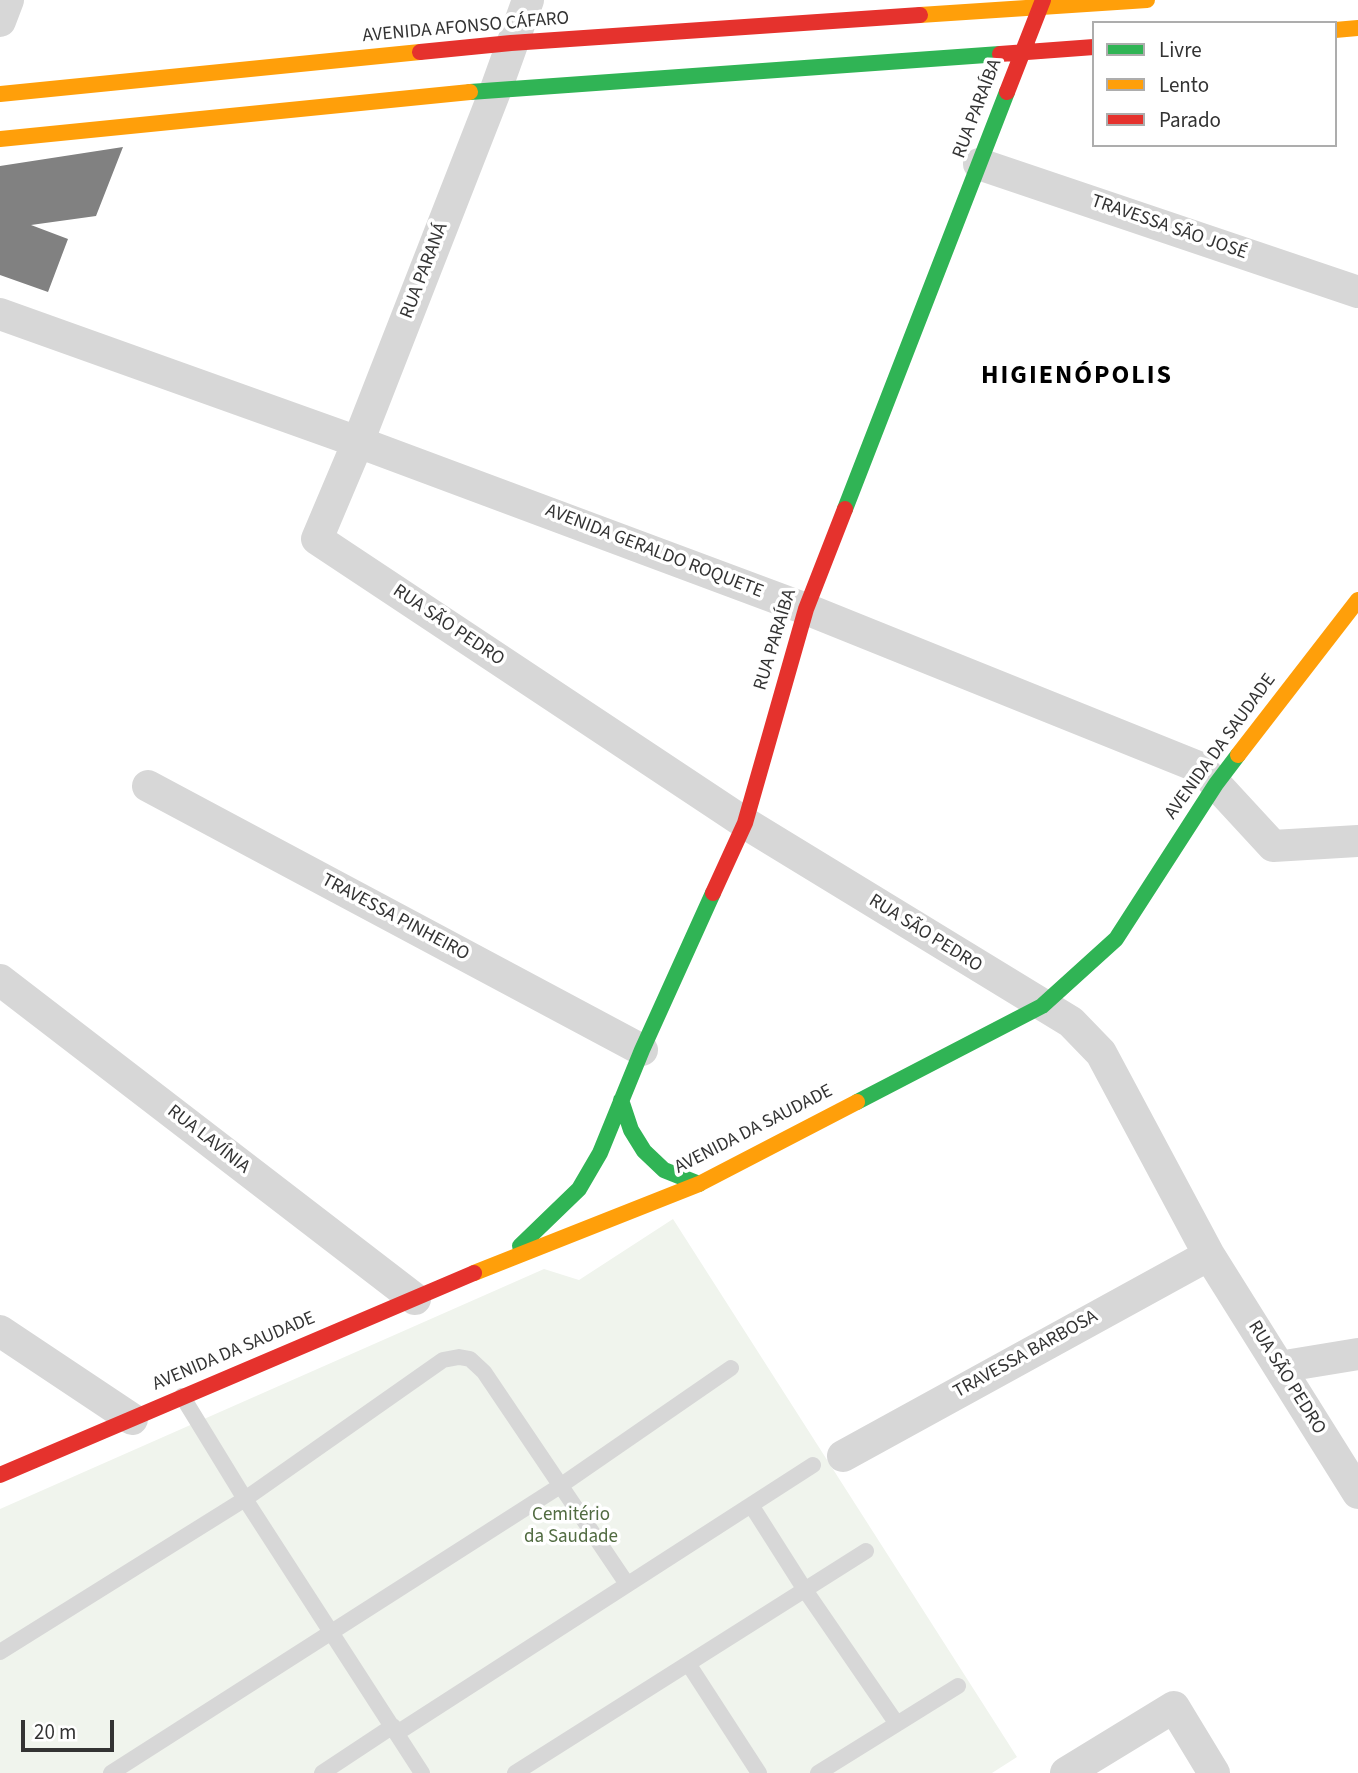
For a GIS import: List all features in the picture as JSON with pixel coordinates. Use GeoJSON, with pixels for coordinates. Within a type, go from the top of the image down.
{"type":"FeatureCollection","features":[{"type":"Feature","properties":{"kind":"main road","name":"AVENIDA AFONSO CÁFARO"},"geometry":{"type":"LineString","coordinates":[[0,94],[511,43],[1041,4],[1147,0]]}},
{"type":"Feature","properties":{"kind":"main road","name":"RUA PARAÍBA"},"geometry":{"type":"LineString","coordinates":[[502,1261],[547,1222],[579,1189],[600,1153],[642,1050],[745,823],[806,609],[1041,4]]}},
{"type":"Feature","properties":{"kind":"main road"},"geometry":{"type":"LineString","coordinates":[[1337,30],[1358,28]]}},
{"type":"Feature","properties":{"kind":"main road"},"geometry":{"type":"LineString","coordinates":[[0,139],[496,89],[1092,47]]}},
{"type":"Feature","properties":{"kind":"main road","name":"AVENIDA DA SAUDADE"},"geometry":{"type":"LineString","coordinates":[[0,1475],[502,1261],[605,1223],[699,1184],[1042,1006],[1116,939],[1216,784],[1358,600]]}},
{"type":"Feature","properties":{"kind":"main road"},"geometry":{"type":"LineString","coordinates":[[621,1100],[631,1130],[644,1151],[664,1170],[699,1184]]}},
{"type":"Feature","properties":{"kind":"street"},"geometry":{"type":"LineString","coordinates":[[0,21],[8,0]]}},
{"type":"Feature","properties":{"kind":"street","name":"RUA PARANÁ"},"geometry":{"type":"LineString","coordinates":[[317,539],[358,442],[528,0]]}},
{"type":"Feature","properties":{"kind":"street","name":"TRAVESSA SÃO JOSÉ"},"geometry":{"type":"LineString","coordinates":[[979,164],[1358,292]]}},
{"type":"Feature","properties":{"kind":"street","name":"AVENIDA GERALDO ROQUETE"},"geometry":{"type":"LineString","coordinates":[[0,314],[358,442],[806,609],[1201,768],[1273,846],[1358,841]]}},
{"type":"Feature","properties":{"kind":"street","name":"RUA SÃO PEDRO"},"geometry":{"type":"LineString","coordinates":[[317,539],[745,823],[1071,1022],[1101,1053],[1209,1255],[1358,1493]]}},
{"type":"Feature","properties":{"kind":"street","name":"TRAVESSA PINHEIRO"},"geometry":{"type":"LineString","coordinates":[[148,786],[642,1050]]}},
{"type":"Feature","properties":{"kind":"street","name":"RUA LAVÍNIA"},"geometry":{"type":"LineString","coordinates":[[0,980],[415,1299]]}},
{"type":"Feature","properties":{"kind":"street","name":"TRAVESSA BARBOSA"},"geometry":{"type":"LineString","coordinates":[[843,1456],[1209,1255]]}},
{"type":"Feature","properties":{"kind":"street"},"geometry":{"type":"LineString","coordinates":[[0,1331],[132,1419]]}},
{"type":"Feature","properties":{"kind":"street"},"geometry":{"type":"LineString","coordinates":[[1279,1367],[1358,1354]]}},
{"type":"Feature","properties":{"kind":"street"},"geometry":{"type":"LineString","coordinates":[[1066,1773],[1174,1707],[1214,1773]]}},
{"type":"Feature","properties":{"kind":"lane"},"geometry":{"type":"LineString","coordinates":[[0,1652],[245,1499],[443,1360],[459,1357],[470,1359],[484,1372],[627,1584]]}},
{"type":"Feature","properties":{"kind":"lane"},"geometry":{"type":"LineString","coordinates":[[111,1773],[561,1486],[731,1368]]}},
{"type":"Feature","properties":{"kind":"lane"},"geometry":{"type":"LineString","coordinates":[[182,1396],[245,1499],[422,1773]]}},
{"type":"Feature","properties":{"kind":"lane"},"geometry":{"type":"LineString","coordinates":[[322,1773],[395,1730],[813,1465]]}},
{"type":"Feature","properties":{"kind":"lane"},"geometry":{"type":"LineString","coordinates":[[751,1505],[805,1590],[897,1724]]}},
{"type":"Feature","properties":{"kind":"lane"},"geometry":{"type":"LineString","coordinates":[[515,1773],[866,1551]]}},
{"type":"Feature","properties":{"kind":"lane"},"geometry":{"type":"LineString","coordinates":[[689,1665],[759,1773]]}},
{"type":"Feature","properties":{"kind":"lane"},"geometry":{"type":"LineString","coordinates":[[818,1773],[958,1686]]}},
{"type":"Feature","properties":{"kind":"green space","name":"Cemitério da Saudade"},"geometry":{"type":"Polygon","coordinates":[[[673,1219],[1017,1757],[992,1773],[0,1773],[0,1509],[544,1269],[579,1280],[673,1219]]]}},
{"type":"Feature","properties":{"kind":"building"},"geometry":{"type":"Polygon","coordinates":[[[123,147],[96,216],[31,225],[68,239],[48,292],[0,275],[0,166],[123,147]]]}},
{"type":"Feature","properties":{"kind":"traffic: fast"},"geometry":{"type":"LineString","coordinates":[[470,92],[1000,54]]}},
{"type":"Feature","properties":{"kind":"traffic: fast"},"geometry":{"type":"LineString","coordinates":[[845,509],[1007,92]]}},
{"type":"Feature","properties":{"kind":"traffic: fast"},"geometry":{"type":"LineString","coordinates":[[857,1102],[1042,1006],[1116,939],[1216,784],[1238,755]]}},
{"type":"Feature","properties":{"kind":"traffic: fast"},"geometry":{"type":"LineString","coordinates":[[520,1246],[579,1189],[600,1153],[642,1050],[713,893]]}},
{"type":"Feature","properties":{"kind":"traffic: fast"},"geometry":{"type":"LineString","coordinates":[[621,1100],[631,1130],[644,1151],[664,1170],[699,1184]]}},
{"type":"Feature","properties":{"kind":"traffic: slow"},"geometry":{"type":"LineString","coordinates":[[920,15],[1147,0]]}},
{"type":"Feature","properties":{"kind":"traffic: slow"},"geometry":{"type":"LineString","coordinates":[[1337,30],[1358,28]]}},
{"type":"Feature","properties":{"kind":"traffic: slow"},"geometry":{"type":"LineString","coordinates":[[0,94],[420,52]]}},
{"type":"Feature","properties":{"kind":"traffic: slow"},"geometry":{"type":"LineString","coordinates":[[0,139],[470,92]]}},
{"type":"Feature","properties":{"kind":"traffic: slow"},"geometry":{"type":"LineString","coordinates":[[1238,755],[1358,600]]}},
{"type":"Feature","properties":{"kind":"traffic: slow"},"geometry":{"type":"LineString","coordinates":[[474,1273],[699,1184],[857,1102]]}},
{"type":"Feature","properties":{"kind":"traffic: jam"},"geometry":{"type":"LineString","coordinates":[[1007,92],[1043,0]]}},
{"type":"Feature","properties":{"kind":"traffic: jam"},"geometry":{"type":"LineString","coordinates":[[420,52],[511,43],[920,15]]}},
{"type":"Feature","properties":{"kind":"traffic: jam"},"geometry":{"type":"LineString","coordinates":[[1000,54],[1092,47]]}},
{"type":"Feature","properties":{"kind":"traffic: jam"},"geometry":{"type":"LineString","coordinates":[[713,893],[745,823],[806,609],[845,509]]}},
{"type":"Feature","properties":{"kind":"traffic: jam"},"geometry":{"type":"LineString","coordinates":[[0,1475],[474,1273]]}},
{"type":"Feature","properties":{"kind":"district","name":"HIGIENÓPOLIS"},"geometry":{"type":"Point","coordinates":[1077,377]}}]}
